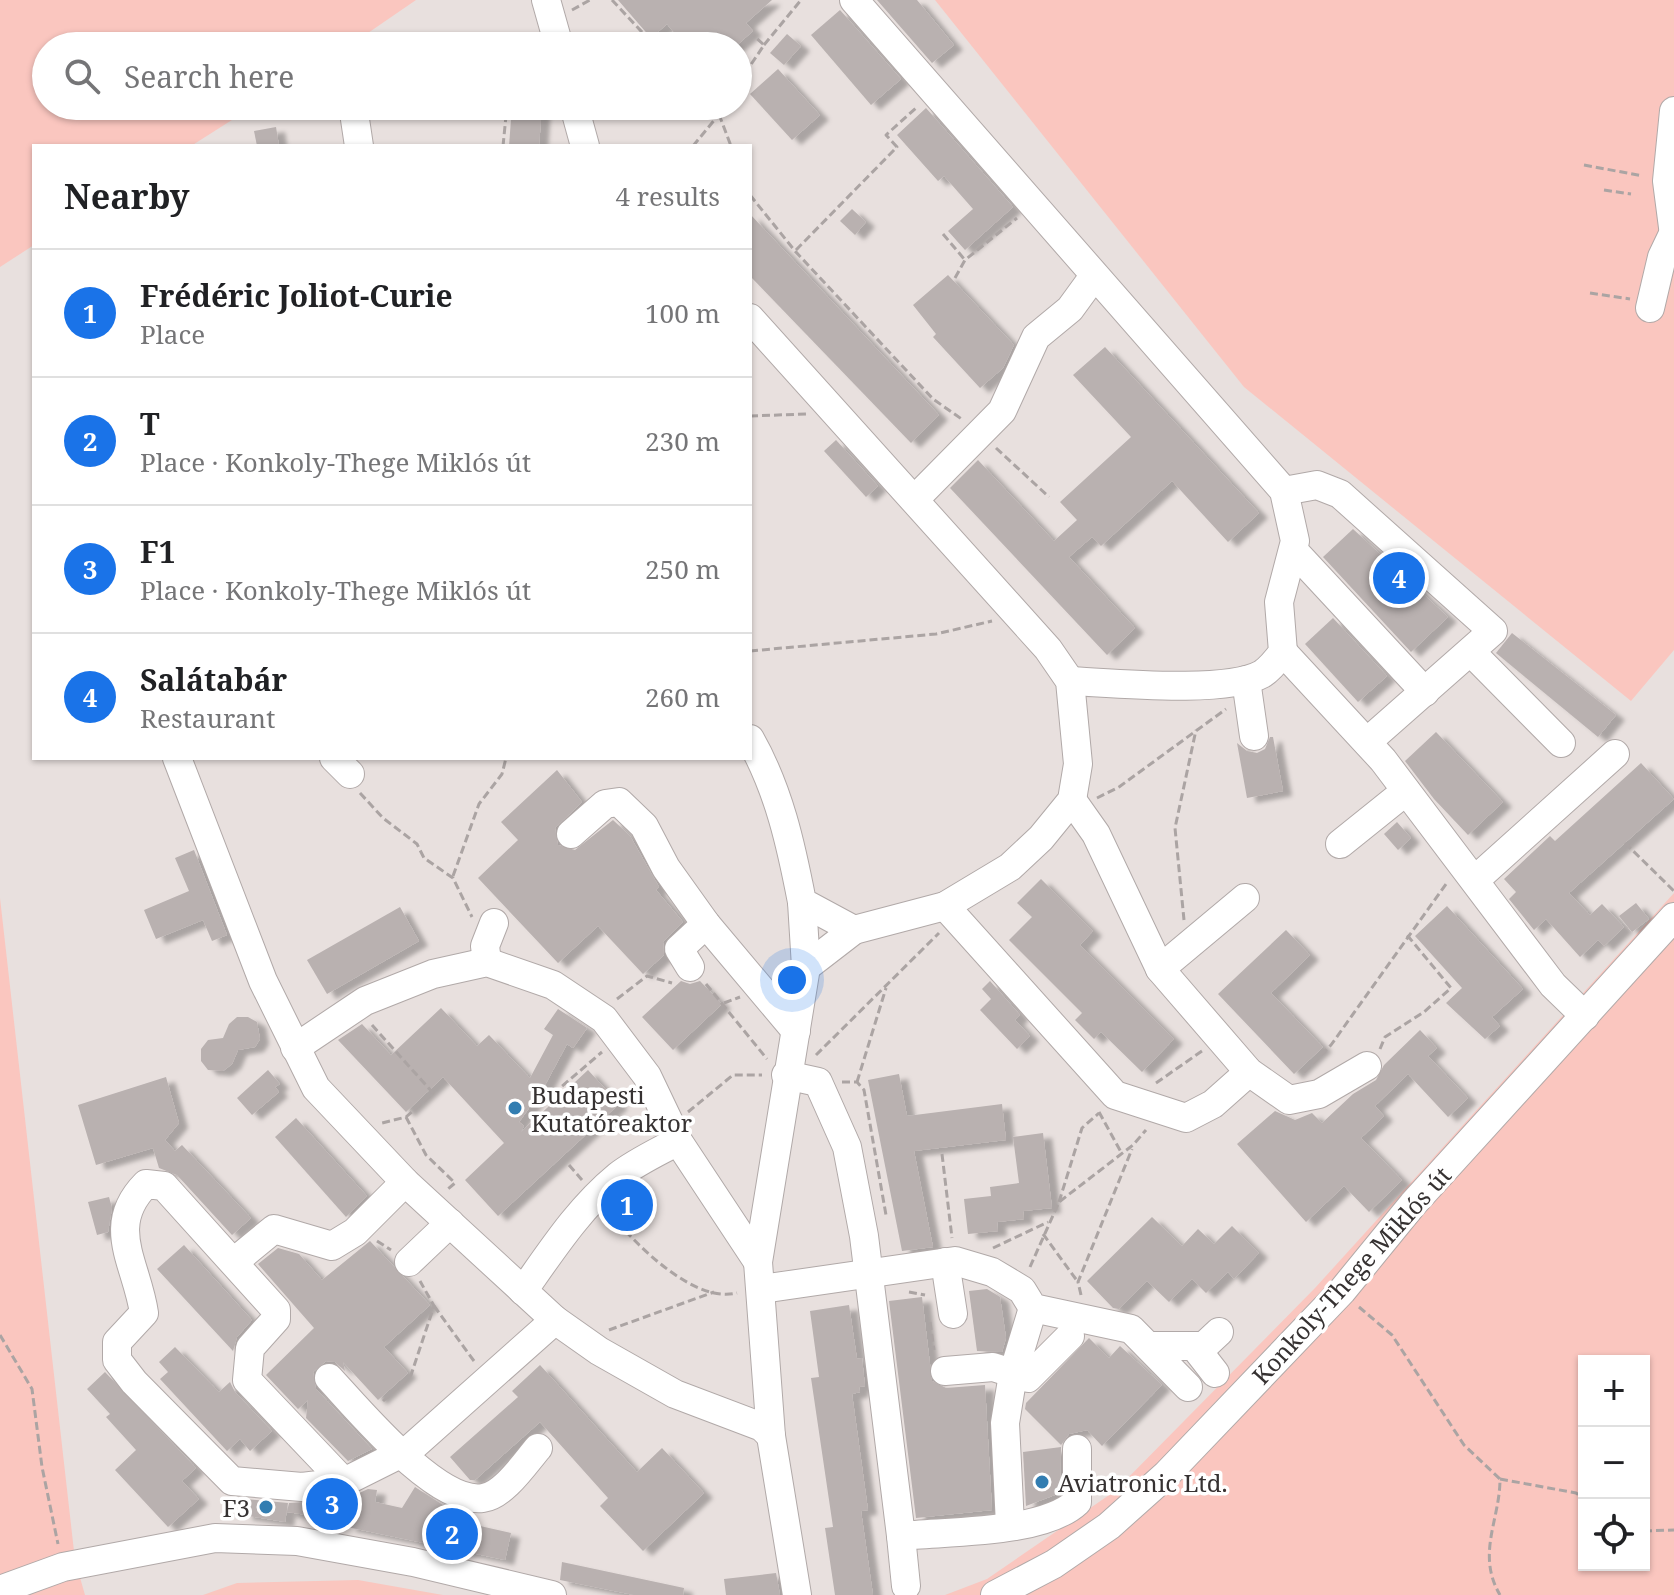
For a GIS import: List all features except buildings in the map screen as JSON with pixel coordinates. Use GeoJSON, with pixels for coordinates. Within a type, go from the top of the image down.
{"type":"FeatureCollection","features":[{"type":"Feature","properties":{"kind":"street"},"geometry":{"type":"LineString","coordinates":[[546,0],[555,32]]}},
{"type":"Feature","properties":{"kind":"street"},"geometry":{"type":"LineString","coordinates":[[854,0],[1284,491],[1294,528],[1294,551],[1279,602],[1283,652],[1367,742],[1553,985],[1585,1016]]}},
{"type":"Feature","properties":{"kind":"street"},"geometry":{"type":"LineString","coordinates":[[1650,308],[1662,257],[1673,235],[1667,181],[1674,111]]}},
{"type":"Feature","properties":{"kind":"street"},"geometry":{"type":"LineString","coordinates":[[355,120],[359,144]]}},
{"type":"Feature","properties":{"kind":"street"},"geometry":{"type":"LineString","coordinates":[[578,120],[584,144]]}},
{"type":"Feature","properties":{"kind":"street"},"geometry":{"type":"LineString","coordinates":[[915,499],[1002,411],[1036,337],[1070,309],[1094,276]]}},
{"type":"Feature","properties":{"kind":"street"},"geometry":{"type":"LineString","coordinates":[[1070,309],[1127,314]]}},
{"type":"Feature","properties":{"kind":"street"},"geometry":{"type":"LineString","coordinates":[[752,320],[1048,649],[1070,681],[1078,764],[1072,800],[1041,838],[1010,867],[950,911],[854,930],[806,967]]}},
{"type":"Feature","properties":{"kind":"street"},"geometry":{"type":"LineString","coordinates":[[1284,491],[1317,485],[1340,494],[1493,631],[1367,742]]}},
{"type":"Feature","properties":{"kind":"street"},"geometry":{"type":"LineString","coordinates":[[1294,551],[1425,692]]}},
{"type":"Feature","properties":{"kind":"street"},"geometry":{"type":"LineString","coordinates":[[1070,681],[1247,686],[1283,652]]}},
{"type":"Feature","properties":{"kind":"street"},"geometry":{"type":"LineString","coordinates":[[1471,652],[1561,743]]}},
{"type":"Feature","properties":{"kind":"street"},"geometry":{"type":"LineString","coordinates":[[1247,686],[1254,736]]}},
{"type":"Feature","properties":{"kind":"street"},"geometry":{"type":"LineString","coordinates":[[752,743],[767,769],[790,839],[802,902],[806,967],[787,1073],[760,1275],[771,1436],[797,1595]]}},
{"type":"Feature","properties":{"kind":"street"},"geometry":{"type":"LineString","coordinates":[[1468,872],[1615,754]]}},
{"type":"Feature","properties":{"kind":"street"},"geometry":{"type":"LineString","coordinates":[[178,760],[263,981],[316,1088],[405,1182],[555,1320],[675,1394],[762,1427],[771,1436]]}},
{"type":"Feature","properties":{"kind":"street"},"geometry":{"type":"LineString","coordinates":[[1340,844],[1406,791]]}},
{"type":"Feature","properties":{"kind":"street"},"geometry":{"type":"LineString","coordinates":[[1072,800],[1096,834],[1160,969],[1249,1072],[1289,1100],[1319,1094],[1367,1066]]}},
{"type":"Feature","properties":{"kind":"street"},"geometry":{"type":"LineString","coordinates":[[571,834],[605,804],[619,802],[644,826],[666,868],[706,924],[796,1031]]}},
{"type":"Feature","properties":{"kind":"street"},"geometry":{"type":"LineString","coordinates":[[1160,969],[1245,898]]}},
{"type":"Feature","properties":{"kind":"street"},"geometry":{"type":"LineString","coordinates":[[802,902],[854,930]]}},
{"type":"Feature","properties":{"kind":"street"},"geometry":{"type":"LineString","coordinates":[[950,911],[1115,1095],[1186,1118],[1213,1104],[1249,1072]]}},
{"type":"Feature","properties":{"kind":"street","name":"Konkoly-Thege Miklós út"},"geometry":{"type":"LineString","coordinates":[[995,1595],[1054,1564],[1109,1526],[1195,1445],[1342,1291],[1413,1204],[1674,917]]}},
{"type":"Feature","properties":{"kind":"street"},"geometry":{"type":"LineString","coordinates":[[690,967],[679,949],[706,924]]}},
{"type":"Feature","properties":{"kind":"street"},"geometry":{"type":"LineString","coordinates":[[487,962],[485,946],[492,928]]}},
{"type":"Feature","properties":{"kind":"street"},"geometry":{"type":"LineString","coordinates":[[295,1048],[356,1008],[433,974],[487,962],[553,985],[611,1028],[647,1076],[678,1141],[760,1275]]}},
{"type":"Feature","properties":{"kind":"street"},"geometry":{"type":"LineString","coordinates":[[787,1073],[818,1082],[847,1147],[882,1270],[906,1586]]}},
{"type":"Feature","properties":{"kind":"street"},"geometry":{"type":"LineString","coordinates":[[523,1291],[577,1216],[596,1196],[621,1173],[678,1141]]}},
{"type":"Feature","properties":{"kind":"street"},"geometry":{"type":"LineString","coordinates":[[235,1261],[274,1229],[332,1246],[355,1232],[405,1182]]}},
{"type":"Feature","properties":{"kind":"street"},"geometry":{"type":"LineString","coordinates":[[344,1482],[247,1380],[250,1348],[276,1319],[276,1310],[235,1261],[164,1186],[146,1184],[130,1200],[124,1223],[129,1258],[144,1313],[117,1342],[117,1360],[134,1382],[232,1481],[302,1487],[344,1482],[400,1455],[555,1320]]}},
{"type":"Feature","properties":{"kind":"street"},"geometry":{"type":"LineString","coordinates":[[409,1262],[440,1214]]}},
{"type":"Feature","properties":{"kind":"street"},"geometry":{"type":"LineString","coordinates":[[760,1275],[882,1270],[950,1262],[992,1272],[1028,1299],[1078,1328],[1131,1329],[1188,1387]]}},
{"type":"Feature","properties":{"kind":"street"},"geometry":{"type":"LineString","coordinates":[[937,1314],[950,1262]]}},
{"type":"Feature","properties":{"kind":"street"},"geometry":{"type":"LineString","coordinates":[[1010,1525],[1005,1423],[1028,1299]]}},
{"type":"Feature","properties":{"kind":"street"},"geometry":{"type":"LineString","coordinates":[[945,1371],[993,1367],[1028,1378],[1078,1328]]}},
{"type":"Feature","properties":{"kind":"street"},"geometry":{"type":"LineString","coordinates":[[1149,1346],[1204,1346],[1219,1332]]}},
{"type":"Feature","properties":{"kind":"street"},"geometry":{"type":"LineString","coordinates":[[1194,1346],[1215,1373]]}},
{"type":"Feature","properties":{"kind":"street"},"geometry":{"type":"LineString","coordinates":[[329,1378],[400,1455],[463,1496],[485,1498],[500,1489],[538,1448]]}},
{"type":"Feature","properties":{"kind":"street"},"geometry":{"type":"LineString","coordinates":[[901,1536],[1010,1525],[1067,1512],[1077,1502],[1077,1449]]}},
{"type":"Feature","properties":{"kind":"street"},"geometry":{"type":"LineString","coordinates":[[0,1590],[63,1567],[215,1538],[297,1541],[413,1562],[490,1588],[552,1595]]}},
{"type":"Feature","properties":{"kind":"path"},"geometry":{"type":"LineString","coordinates":[[612,0],[642,32]]}},
{"type":"Feature","properties":{"kind":"path"},"geometry":{"type":"LineString","coordinates":[[752,63],[801,0]]}},
{"type":"Feature","properties":{"kind":"path"},"geometry":{"type":"LineString","coordinates":[[753,35],[764,45]]}},
{"type":"Feature","properties":{"kind":"path"},"geometry":{"type":"LineString","coordinates":[[795,251],[897,147],[886,135],[934,92]]}},
{"type":"Feature","properties":{"kind":"path"},"geometry":{"type":"LineString","coordinates":[[503,144],[506,120]]}},
{"type":"Feature","properties":{"kind":"path"},"geometry":{"type":"LineString","coordinates":[[695,144],[717,120]]}},
{"type":"Feature","properties":{"kind":"path"},"geometry":{"type":"LineString","coordinates":[[721,120],[730,144]]}},
{"type":"Feature","properties":{"kind":"path"},"geometry":{"type":"LineString","coordinates":[[1584,165],[1667,181]]}},
{"type":"Feature","properties":{"kind":"path"},"geometry":{"type":"LineString","coordinates":[[1604,190],[1631,194]]}},
{"type":"Feature","properties":{"kind":"path"},"geometry":{"type":"LineString","coordinates":[[752,197],[795,251],[933,399],[981,433],[1049,497]]}},
{"type":"Feature","properties":{"kind":"path"},"geometry":{"type":"LineString","coordinates":[[955,278],[965,260],[1033,206]]}},
{"type":"Feature","properties":{"kind":"path"},"geometry":{"type":"LineString","coordinates":[[943,234],[965,260]]}},
{"type":"Feature","properties":{"kind":"path"},"geometry":{"type":"LineString","coordinates":[[1590,293],[1608,296]]}},
{"type":"Feature","properties":{"kind":"path"},"geometry":{"type":"LineString","coordinates":[[752,416],[838,414]]}},
{"type":"Feature","properties":{"kind":"path"},"geometry":{"type":"LineString","coordinates":[[752,651],[968,630],[996,620],[1009,607]]}},
{"type":"Feature","properties":{"kind":"path"},"geometry":{"type":"LineString","coordinates":[[1104,795],[1196,730],[1247,686]]}},
{"type":"Feature","properties":{"kind":"path"},"geometry":{"type":"LineString","coordinates":[[1186,947],[1175,828],[1196,730]]}},
{"type":"Feature","properties":{"kind":"path"},"geometry":{"type":"LineString","coordinates":[[453,878],[479,804],[502,774],[506,760]]}},
{"type":"Feature","properties":{"kind":"path"},"geometry":{"type":"LineString","coordinates":[[342,766],[356,789],[383,818],[417,844],[424,858],[453,878],[470,915],[492,928]]}},
{"type":"Feature","properties":{"kind":"path"},"geometry":{"type":"LineString","coordinates":[[1625,843],[1674,891]]}},
{"type":"Feature","properties":{"kind":"path"},"geometry":{"type":"LineString","coordinates":[[1281,1095],[1331,1045],[1407,935],[1468,872]]}},
{"type":"Feature","properties":{"kind":"path"},"geometry":{"type":"LineString","coordinates":[[787,1073],[799,1072],[887,984],[950,911]]}},
{"type":"Feature","properties":{"kind":"path"},"geometry":{"type":"LineString","coordinates":[[1367,1066],[1377,1056],[1385,1037],[1424,1012],[1451,988],[1407,935]]}},
{"type":"Feature","properties":{"kind":"path"},"geometry":{"type":"LineString","coordinates":[[553,1094],[611,1028],[620,995],[647,976],[672,984],[690,967],[724,1003],[774,1069],[752,1077],[733,1075],[691,1110]]}},
{"type":"Feature","properties":{"kind":"path"},"geometry":{"type":"LineString","coordinates":[[857,1082],[887,984]]}},
{"type":"Feature","properties":{"kind":"path"},"geometry":{"type":"LineString","coordinates":[[355,1129],[406,1117],[433,1093],[356,1008]]}},
{"type":"Feature","properties":{"kind":"path"},"geometry":{"type":"LineString","coordinates":[[818,1082],[857,1082],[864,1090],[887,1224]]}},
{"type":"Feature","properties":{"kind":"path"},"geometry":{"type":"LineString","coordinates":[[1059,1202],[1133,1145],[1162,1109]]}},
{"type":"Feature","properties":{"kind":"path"},"geometry":{"type":"LineString","coordinates":[[1028,1299],[1043,1234],[1059,1202],[1082,1128],[1099,1113]]}},
{"type":"Feature","properties":{"kind":"path"},"geometry":{"type":"LineString","coordinates":[[406,1117],[426,1155],[455,1183],[440,1214]]}},
{"type":"Feature","properties":{"kind":"path"},"geometry":{"type":"LineString","coordinates":[[1078,1328],[1078,1282],[1133,1145]]}},
{"type":"Feature","properties":{"kind":"path"},"geometry":{"type":"LineString","coordinates":[[942,1154],[950,1262],[1006,1244],[1048,1222]]}},
{"type":"Feature","properties":{"kind":"path"},"geometry":{"type":"LineString","coordinates":[[596,1196],[640,1248],[688,1282],[730,1295],[760,1275]]}},
{"type":"Feature","properties":{"kind":"path"},"geometry":{"type":"LineString","coordinates":[[355,1232],[372,1238],[409,1262],[434,1306],[488,1380]]}},
{"type":"Feature","properties":{"kind":"path"},"geometry":{"type":"LineString","coordinates":[[1043,1234],[1078,1282]]}},
{"type":"Feature","properties":{"kind":"path"},"geometry":{"type":"LineString","coordinates":[[882,1270],[899,1291],[926,1295],[937,1314],[935,1359],[945,1371]]}},
{"type":"Feature","properties":{"kind":"path"},"geometry":{"type":"LineString","coordinates":[[582,1339],[715,1291]]}},
{"type":"Feature","properties":{"kind":"path"},"geometry":{"type":"LineString","coordinates":[[1342,1291],[1392,1335],[1464,1445],[1500,1479],[1578,1494]]}},
{"type":"Feature","properties":{"kind":"path"},"geometry":{"type":"LineString","coordinates":[[365,1417],[411,1375],[434,1306]]}},
{"type":"Feature","properties":{"kind":"path"},"geometry":{"type":"LineString","coordinates":[[0,1335],[32,1389],[42,1467],[63,1567]]}},
{"type":"Feature","properties":{"kind":"path"},"geometry":{"type":"LineString","coordinates":[[1500,1479],[1490,1528],[1490,1571],[1500,1595]]}},
{"type":"Feature","properties":{"kind":"path"},"geometry":{"type":"LineString","coordinates":[[1650,1531],[1674,1530]]}},
{"type":"Feature","properties":{"kind":"shaded area"},"geometry":{"type":"Polygon","coordinates":[[[0,0],[416,0],[369,32],[32,32],[32,120],[232,120],[194,144],[32,144],[32,246],[0,267],[0,0]]]}},
{"type":"Feature","properties":{"kind":"shaded area"},"geometry":{"type":"Polygon","coordinates":[[[935,0],[1674,0],[1674,650],[1631,701],[1244,387],[935,0]]]}},
{"type":"Feature","properties":{"kind":"shaded area"},"geometry":{"type":"Polygon","coordinates":[[[1674,893],[1674,1595],[945,1595],[987,1579],[1115,1491],[1315,1288],[1674,893]]]}},
{"type":"Feature","properties":{"kind":"shaded area"},"geometry":{"type":"Polygon","coordinates":[[[0,898],[75,1560],[85,1595],[0,1595],[0,898]]]}},
{"type":"Feature","properties":{"kind":"shaded area"},"geometry":{"type":"Polygon","coordinates":[[[358,1580],[443,1595],[203,1595],[237,1583],[358,1580]]]}},
{"type":"Feature","properties":{"kind":"place","name":"Salátabár"},"geometry":{"type":"Point","coordinates":[1399,578]}},
{"type":"Feature","properties":{"kind":"place","name":"Budapesti Kutatóreaktor"},"geometry":{"type":"Point","coordinates":[515,1108]}},
{"type":"Feature","properties":{"kind":"place","name":"Frédéric Joliot-Curie"},"geometry":{"type":"Point","coordinates":[627,1205]}},
{"type":"Feature","properties":{"kind":"place","name":"Aviatronic Ltd."},"geometry":{"type":"Point","coordinates":[1042,1482]}},
{"type":"Feature","properties":{"kind":"place","name":"F1"},"geometry":{"type":"Point","coordinates":[332,1504]}},
{"type":"Feature","properties":{"kind":"place","name":"F3"},"geometry":{"type":"Point","coordinates":[266,1507]}},
{"type":"Feature","properties":{"kind":"place","name":"T"},"geometry":{"type":"Point","coordinates":[452,1534]}}]}
